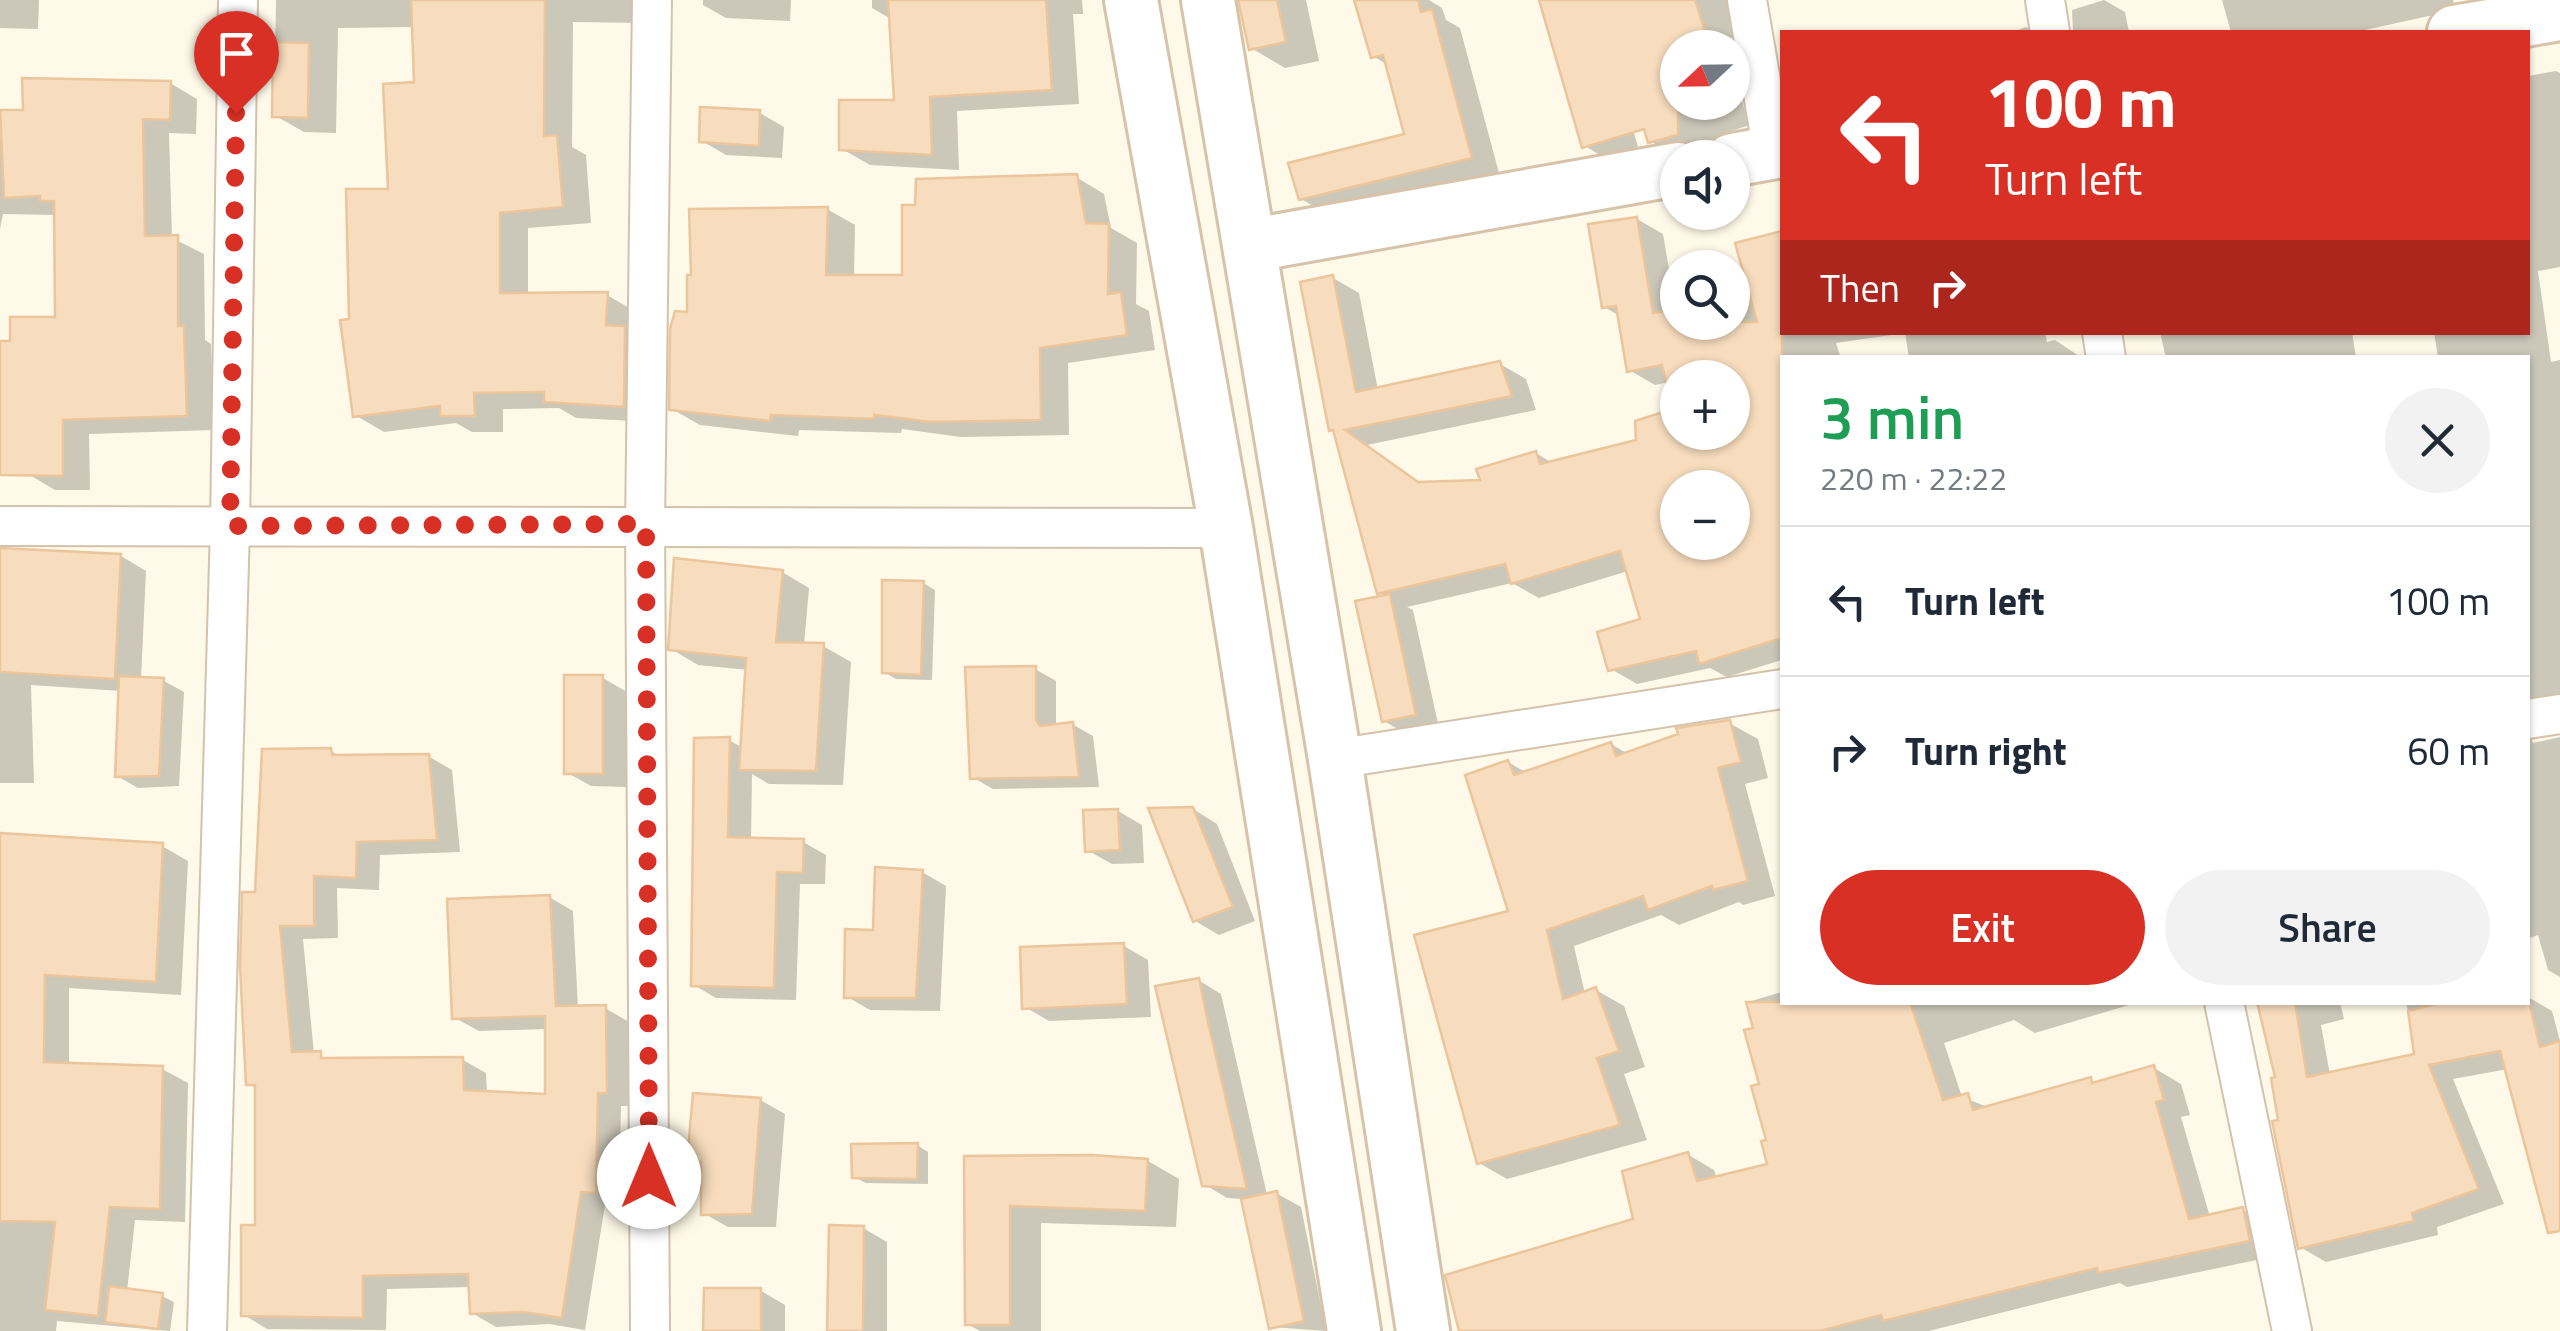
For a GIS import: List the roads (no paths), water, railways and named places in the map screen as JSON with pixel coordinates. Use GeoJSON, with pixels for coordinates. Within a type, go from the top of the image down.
{"type":"FeatureCollection","features":[{"type":"Feature","properties":{"kind":"street"},"geometry":{"type":"LineString","coordinates":[[206,1331],[230,526],[238,0]]}},
{"type":"Feature","properties":{"kind":"street"},"geometry":{"type":"LineString","coordinates":[[650,1331],[646,524],[652,0]]}},
{"type":"Feature","properties":{"kind":"street"},"geometry":{"type":"LineString","coordinates":[[1131,0],[1226,528],[1354,1331]]}},
{"type":"Feature","properties":{"kind":"street"},"geometry":{"type":"LineString","coordinates":[[1208,0],[1335,759],[1422,1331]]}},
{"type":"Feature","properties":{"kind":"street"},"geometry":{"type":"LineString","coordinates":[[1747,0],[1763,154]]}},
{"type":"Feature","properties":{"kind":"street"},"geometry":{"type":"LineString","coordinates":[[2045,0],[2050,30]]}},
{"type":"Feature","properties":{"kind":"street"},"geometry":{"type":"LineString","coordinates":[[2466,30],[2560,14]]}},
{"type":"Feature","properties":{"kind":"street"},"geometry":{"type":"LineString","coordinates":[[1252,245],[1660,172]]}},
{"type":"Feature","properties":{"kind":"street"},"geometry":{"type":"LineString","coordinates":[[0,526],[646,524],[1226,528]]}},
{"type":"Feature","properties":{"kind":"street"},"geometry":{"type":"LineString","coordinates":[[1335,759],[1780,689]]}},
{"type":"Feature","properties":{"kind":"street"},"geometry":{"type":"LineString","coordinates":[[2530,719],[2560,714]]}},
{"type":"Feature","properties":{"kind":"street"},"geometry":{"type":"LineString","coordinates":[[2225,1005],[2292,1331]]}}]}
